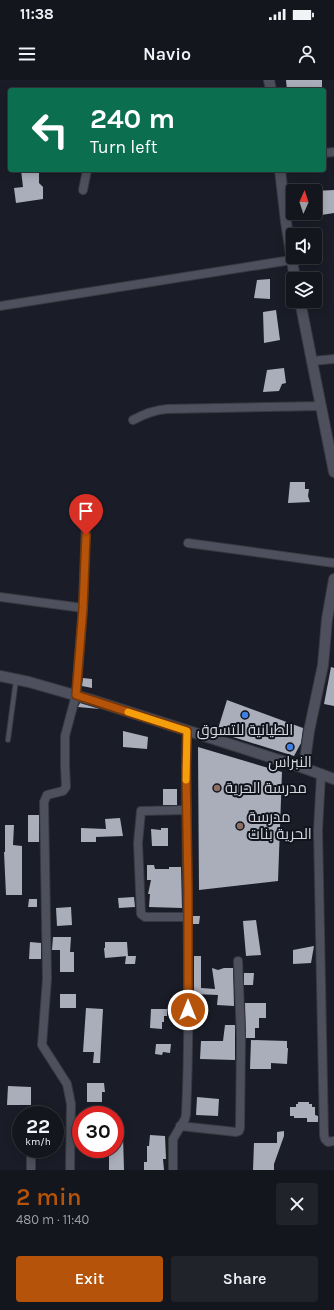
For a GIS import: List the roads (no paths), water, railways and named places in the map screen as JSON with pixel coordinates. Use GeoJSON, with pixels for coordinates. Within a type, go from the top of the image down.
{"type":"FeatureCollection","features":[{"type":"Feature","properties":{"kind":"street"},"geometry":{"type":"LineString","coordinates":[[83,190],[87,172]]}},
{"type":"Feature","properties":{"kind":"street"},"geometry":{"type":"LineString","coordinates":[[280,172],[288,228]]}},
{"type":"Feature","properties":{"kind":"street"},"geometry":{"type":"LineString","coordinates":[[0,306],[286,261]]}},
{"type":"Feature","properties":{"kind":"street"},"geometry":{"type":"LineString","coordinates":[[301,308],[334,472]]}},
{"type":"Feature","properties":{"kind":"street"},"geometry":{"type":"LineString","coordinates":[[312,361],[334,359]]}},
{"type":"Feature","properties":{"kind":"street"},"geometry":{"type":"LineString","coordinates":[[133,420],[156,410],[167,409],[322,406]]}},
{"type":"Feature","properties":{"kind":"street"},"geometry":{"type":"LineString","coordinates":[[70,1170],[71,1104],[67,1084],[42,1045],[47,979],[44,802],[47,795],[63,791],[66,787],[66,736],[76,695],[83,608],[86,521]]}},
{"type":"Feature","properties":{"kind":"street"},"geometry":{"type":"LineString","coordinates":[[188,543],[334,563]]}},
{"type":"Feature","properties":{"kind":"street"},"geometry":{"type":"LineString","coordinates":[[304,768],[309,730],[331,619],[334,581]]}},
{"type":"Feature","properties":{"kind":"street"},"geometry":{"type":"LineString","coordinates":[[0,596],[83,608]]}},
{"type":"Feature","properties":{"kind":"street"},"geometry":{"type":"LineString","coordinates":[[0,676],[76,695],[334,779]]}},
{"type":"Feature","properties":{"kind":"street"},"geometry":{"type":"LineString","coordinates":[[173,1170],[173,1139],[185,1119],[188,1076],[187,731]]}},
{"type":"Feature","properties":{"kind":"street"},"geometry":{"type":"LineString","coordinates":[[321,775],[318,830],[324,1139],[328,1142],[334,1141]]}},
{"type":"Feature","properties":{"kind":"street"},"geometry":{"type":"LineString","coordinates":[[187,810],[141,811],[138,843],[140,914],[145,917],[188,917]]}},
{"type":"Feature","properties":{"kind":"street"},"geometry":{"type":"LineString","coordinates":[[180,1126],[236,1132],[240,1128],[241,1037],[238,961]]}},
{"type":"Feature","properties":{"kind":"street"},"geometry":{"type":"LineString","coordinates":[[31,1158],[31,1170]]}},
{"type":"Feature","properties":{"kind":"lane"},"geometry":{"type":"LineString","coordinates":[[8,740],[16,679]]}},
{"type":"Feature","properties":{"kind":"place","name":"الطيانية للتسوق"},"geometry":{"type":"Point","coordinates":[245,715]}},
{"type":"Feature","properties":{"kind":"place","name":"النبراس"},"geometry":{"type":"Point","coordinates":[290,747]}},
{"type":"Feature","properties":{"kind":"place","name":"مدرسة الحرية"},"geometry":{"type":"Point","coordinates":[217,788]}},
{"type":"Feature","properties":{"kind":"place","name":"مدرسة الحرية بنات"},"geometry":{"type":"Point","coordinates":[240,826]}}]}
